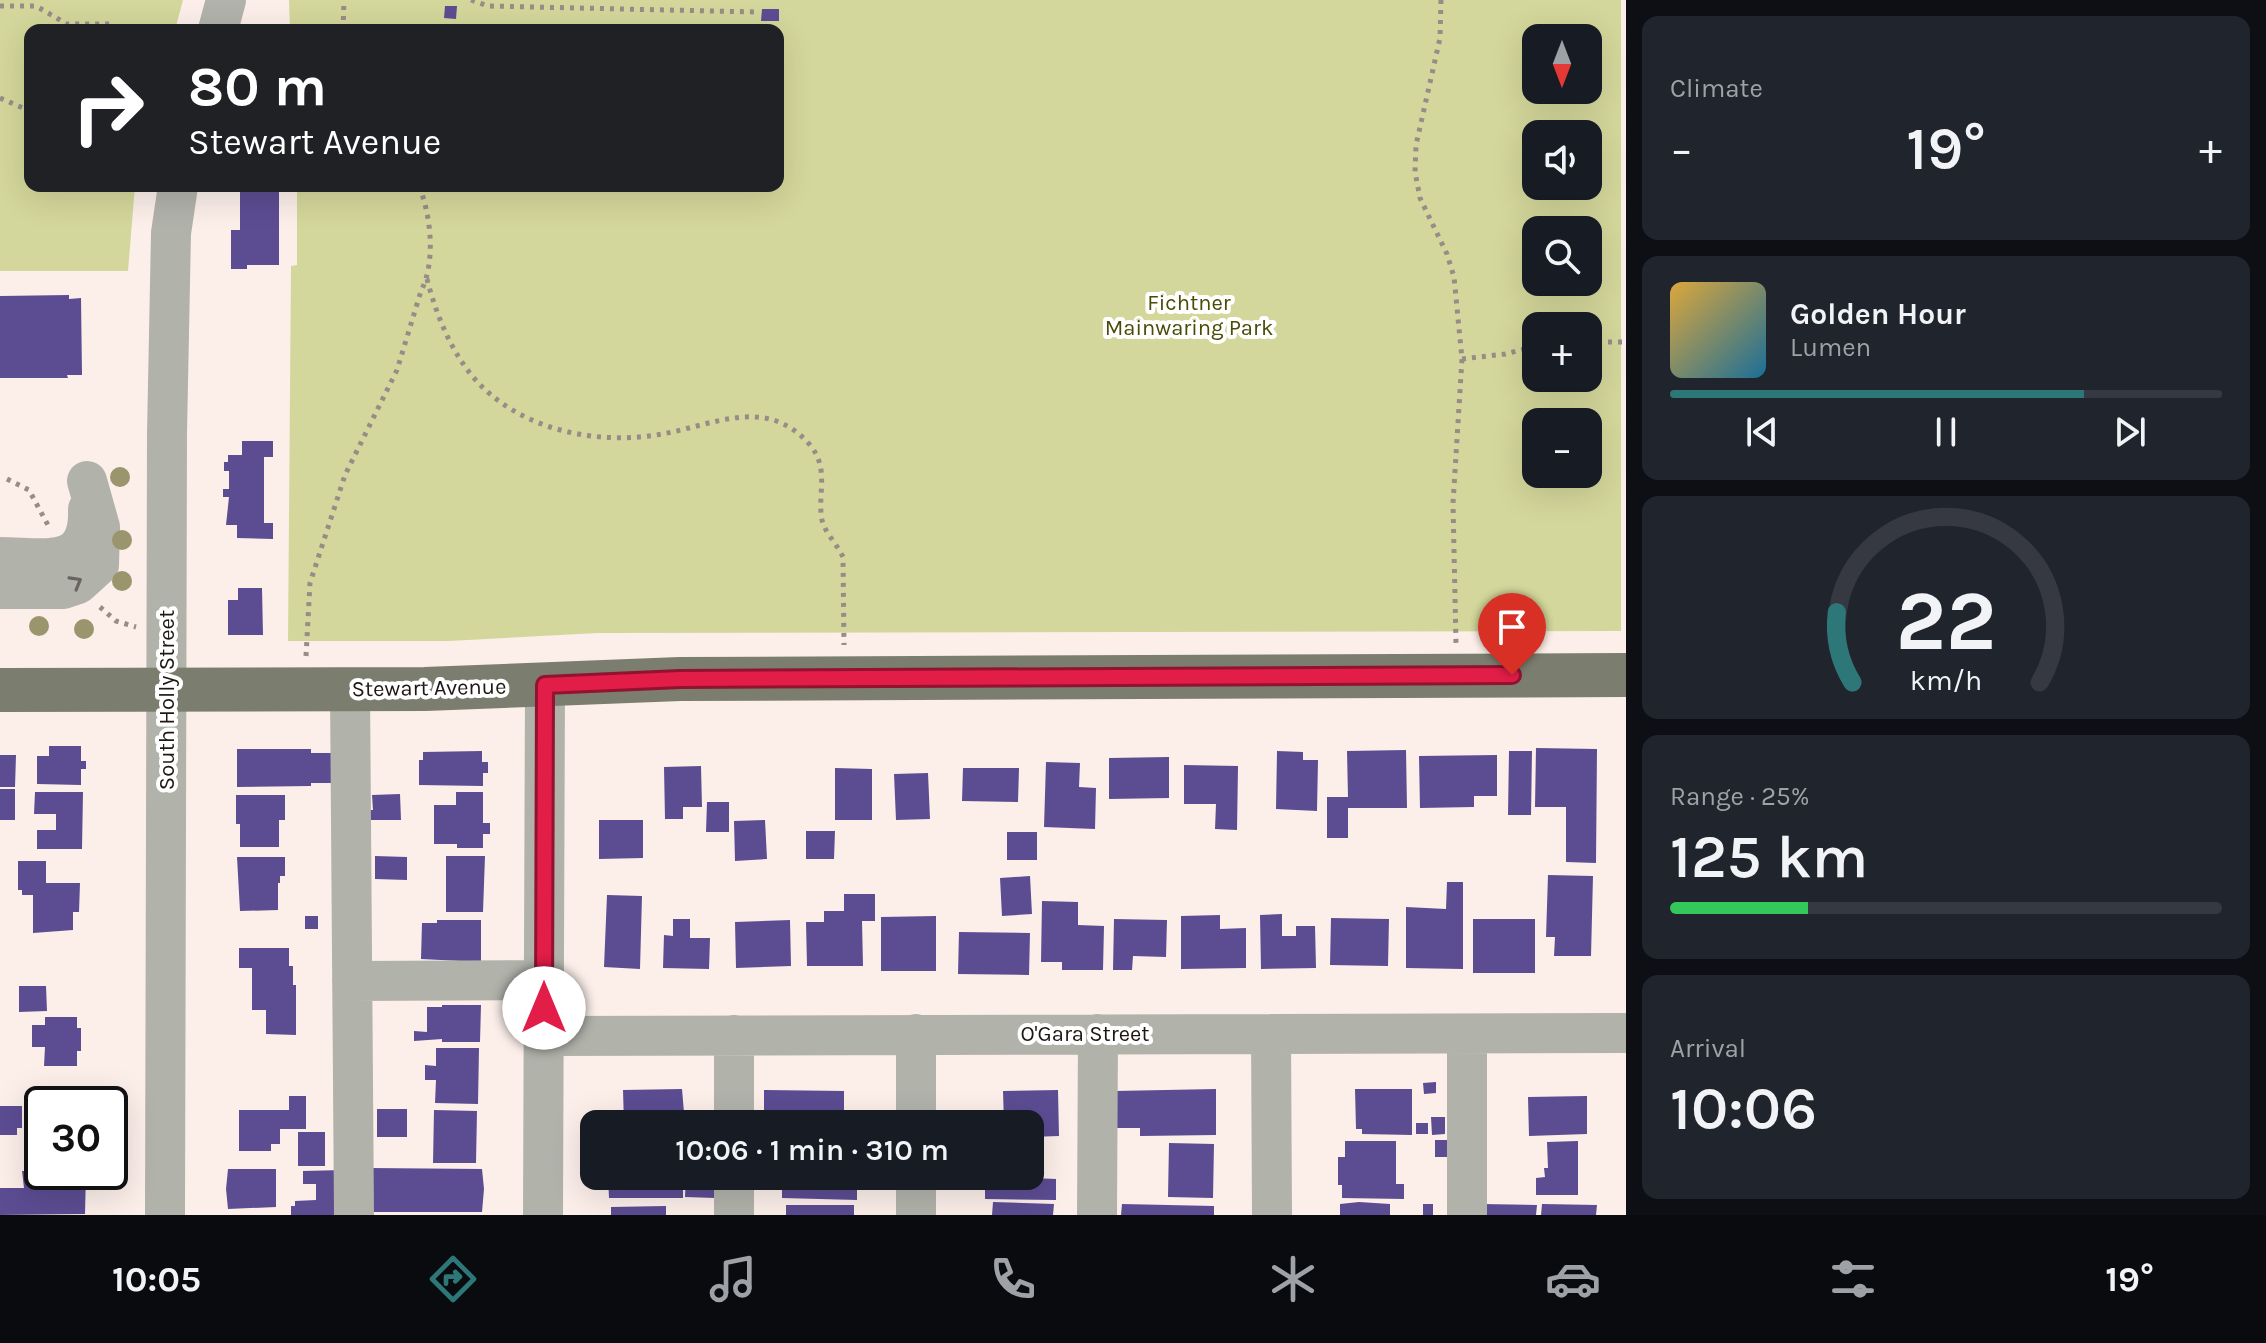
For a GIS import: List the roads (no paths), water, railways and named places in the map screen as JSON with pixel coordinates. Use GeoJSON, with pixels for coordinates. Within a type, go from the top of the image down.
{"type":"FeatureCollection","features":[{"type":"Feature","properties":{"kind":"main road","name":"Stewart Avenue"},"geometry":{"type":"LineString","coordinates":[[0,690],[350,690],[680,679],[1626,675]]}},
{"type":"Feature","properties":{"kind":"street"},"geometry":{"type":"LineString","coordinates":[[220,24],[226,0]]}},
{"type":"Feature","properties":{"kind":"street","name":"South Holly Street"},"geometry":{"type":"LineString","coordinates":[[165,1215],[167,418],[171,233],[177,192]]}},
{"type":"Feature","properties":{"kind":"street"},"geometry":{"type":"LineString","coordinates":[[0,557],[65,557],[78,549],[85,535],[88,517],[87,481],[100,527],[99,565],[78,584],[63,589],[0,589]]}},
{"type":"Feature","properties":{"kind":"street"},"geometry":{"type":"LineString","coordinates":[[543,1215],[545,685]]}},
{"type":"Feature","properties":{"kind":"street"},"geometry":{"type":"LineString","coordinates":[[350,690],[354,1215]]}},
{"type":"Feature","properties":{"kind":"street"},"geometry":{"type":"LineString","coordinates":[[352,981],[544,980]]}},
{"type":"Feature","properties":{"kind":"street","name":"O'Gara Street"},"geometry":{"type":"LineString","coordinates":[[544,1036],[1626,1033]]}},
{"type":"Feature","properties":{"kind":"street"},"geometry":{"type":"LineString","coordinates":[[916,1034],[916,1110]]}},
{"type":"Feature","properties":{"kind":"street"},"geometry":{"type":"LineString","coordinates":[[1097,1215],[1098,1034]]}},
{"type":"Feature","properties":{"kind":"street"},"geometry":{"type":"LineString","coordinates":[[1271,1034],[1272,1215]]}},
{"type":"Feature","properties":{"kind":"street"},"geometry":{"type":"LineString","coordinates":[[1467,1034],[1467,1215]]}},
{"type":"Feature","properties":{"kind":"street"},"geometry":{"type":"LineString","coordinates":[[734,1035],[734,1110]]}},
{"type":"Feature","properties":{"kind":"street"},"geometry":{"type":"LineString","coordinates":[[734,1190],[734,1215]]}},
{"type":"Feature","properties":{"kind":"street"},"geometry":{"type":"LineString","coordinates":[[916,1190],[916,1215]]}},
{"type":"Feature","properties":{"kind":"park label","name":"Fichtner Mainwaring Park"},"geometry":{"type":"Point","coordinates":[1189,316]}}]}
